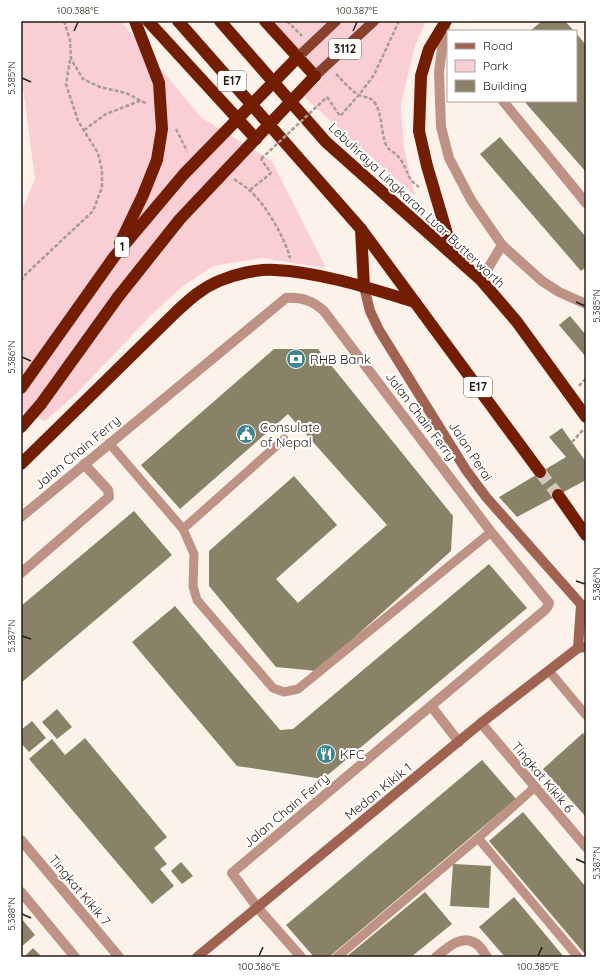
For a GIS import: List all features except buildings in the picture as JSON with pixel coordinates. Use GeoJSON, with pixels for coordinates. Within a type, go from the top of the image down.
{"type":"FeatureCollection","features":[{"type":"Feature","properties":{"kind":"highway"},"geometry":{"type":"LineString","coordinates":[[114,257],[143,195],[156,160],[162,129],[159,83],[134,21]]}},
{"type":"Feature","properties":{"kind":"highway"},"geometry":{"type":"LineString","coordinates":[[148,21],[256,139]]}},
{"type":"Feature","properties":{"kind":"highway","name":"E17"},"geometry":{"type":"LineString","coordinates":[[178,21],[361,229],[540,472]]}},
{"type":"Feature","properties":{"kind":"highway","name":"Lebuhraya Lingkaran Luar Butterworth"},"geometry":{"type":"LineString","coordinates":[[220,21],[326,142],[481,280],[517,322],[586,417]]}},
{"type":"Feature","properties":{"kind":"highway"},"geometry":{"type":"LineString","coordinates":[[265,21],[315,76]]}},
{"type":"Feature","properties":{"kind":"highway"},"geometry":{"type":"LineString","coordinates":[[445,21],[429,49],[421,76],[419,131],[427,166],[453,254]]}},
{"type":"Feature","properties":{"kind":"highway","name":"1"},"geometry":{"type":"LineString","coordinates":[[21,388],[114,257],[184,174],[298,57]]}},
{"type":"Feature","properties":{"kind":"highway","name":"1"},"geometry":{"type":"LineString","coordinates":[[21,427],[41,404],[118,297],[180,219],[315,76]]}},
{"type":"Feature","properties":{"kind":"highway"},"geometry":{"type":"LineString","coordinates":[[361,229],[364,287]]}},
{"type":"Feature","properties":{"kind":"highway"},"geometry":{"type":"LineString","coordinates":[[21,464],[72,412],[196,294],[219,281],[257,271],[275,270],[294,272],[364,287],[415,302]]}},
{"type":"Feature","properties":{"kind":"highway"},"geometry":{"type":"LineString","coordinates":[[558,495],[586,535]]}},
{"type":"Feature","properties":{"kind":"main road","name":"3112"},"geometry":{"type":"LineString","coordinates":[[298,57],[336,21]]}},
{"type":"Feature","properties":{"kind":"main road","name":"3112"},"geometry":{"type":"LineString","coordinates":[[315,76],[374,21]]}},
{"type":"Feature","properties":{"kind":"street"},"geometry":{"type":"LineString","coordinates":[[445,21],[439,72],[440,127],[449,158],[471,200],[502,245],[547,284],[559,292],[585,302]]}},
{"type":"Feature","properties":{"kind":"street"},"geometry":{"type":"LineString","coordinates":[[504,102],[586,203]]}},
{"type":"Feature","properties":{"kind":"street"},"geometry":{"type":"LineString","coordinates":[[481,280],[502,245]]}},
{"type":"Feature","properties":{"kind":"street","name":"Jalan Perai"},"geometry":{"type":"LineString","coordinates":[[364,287],[370,311],[379,330],[466,470],[486,497],[584,608]]}},
{"type":"Feature","properties":{"kind":"street","name":"Jalan Chain Ferry"},"geometry":{"type":"LineString","coordinates":[[21,516],[286,298],[293,297],[314,302],[324,311],[491,532],[549,603],[548,606],[431,706],[232,873],[257,907]]}},
{"type":"Feature","properties":{"kind":"street"},"geometry":{"type":"LineString","coordinates":[[21,573],[109,497],[108,490],[84,464]]}},
{"type":"Feature","properties":{"kind":"street","name":"Medan Kikik 1"},"geometry":{"type":"LineString","coordinates":[[197,957],[481,723],[549,671],[582,648],[584,608]]}},
{"type":"Feature","properties":{"kind":"street"},"geometry":{"type":"LineString","coordinates":[[431,706],[459,742]]}},
{"type":"Feature","properties":{"kind":"street","name":"Tingkat Kikik 6"},"geometry":{"type":"LineString","coordinates":[[481,723],[586,847]]}},
{"type":"Feature","properties":{"kind":"street","name":"Tingkat Kikik 7"},"geometry":{"type":"LineString","coordinates":[[21,840],[119,957]]}},
{"type":"Feature","properties":{"kind":"street"},"geometry":{"type":"LineString","coordinates":[[21,892],[76,957]]}},
{"type":"Feature","properties":{"kind":"street"},"geometry":{"type":"LineString","coordinates":[[257,907],[301,957]]}},
{"type":"Feature","properties":{"kind":"street"},"geometry":{"type":"LineString","coordinates":[[436,957],[453,944],[465,940],[475,943],[487,957]]}},
{"type":"Feature","properties":{"kind":"lane"},"geometry":{"type":"LineString","coordinates":[[183,529],[284,439]]}},
{"type":"Feature","properties":{"kind":"lane"},"geometry":{"type":"LineString","coordinates":[[109,443],[183,529],[194,554],[193,586],[196,600],[273,688],[284,692],[298,689],[491,532]]}},
{"type":"Feature","properties":{"kind":"lane"},"geometry":{"type":"LineString","coordinates":[[549,671],[586,715]]}},
{"type":"Feature","properties":{"kind":"lane"},"geometry":{"type":"LineString","coordinates":[[337,957],[478,838],[535,787]]}},
{"type":"Feature","properties":{"kind":"lane"},"geometry":{"type":"LineString","coordinates":[[478,838],[578,957]]}},
{"type":"Feature","properties":{"kind":"path"},"geometry":{"type":"LineString","coordinates":[[21,281],[25,275],[93,212],[102,186],[102,170],[98,153],[78,121],[66,84],[70,59],[70,40],[64,21]]}},
{"type":"Feature","properties":{"kind":"path"},"geometry":{"type":"LineString","coordinates":[[287,21],[303,38]]}},
{"type":"Feature","properties":{"kind":"path"},"geometry":{"type":"LineString","coordinates":[[250,190],[271,174],[261,159],[327,97],[340,116],[359,95],[374,75],[399,21]]}},
{"type":"Feature","properties":{"kind":"path"},"geometry":{"type":"LineString","coordinates":[[70,59],[83,79],[100,87],[126,93],[148,104]]}},
{"type":"Feature","properties":{"kind":"path"},"geometry":{"type":"LineString","coordinates":[[333,70],[359,95],[370,97],[375,104],[382,124],[385,143],[389,150],[401,160],[412,183],[438,200]]}},
{"type":"Feature","properties":{"kind":"path"},"geometry":{"type":"LineString","coordinates":[[84,130],[106,114],[142,100]]}},
{"type":"Feature","properties":{"kind":"path"},"geometry":{"type":"LineString","coordinates":[[175,128],[189,154]]}},
{"type":"Feature","properties":{"kind":"path"},"geometry":{"type":"LineString","coordinates":[[233,178],[250,190],[263,206],[279,231],[289,252],[294,272]]}},
{"type":"Feature","properties":{"kind":"path"},"geometry":{"type":"LineString","coordinates":[[572,442],[586,427]]}},
{"type":"Feature","properties":{"kind":"green space"},"geometry":{"type":"Polygon","coordinates":[[[21,21],[121,21],[202,118],[272,161],[326,268],[262,258],[213,266],[183,286],[152,314],[75,395],[45,421],[21,410],[21,212],[35,179],[21,73],[21,21]]]}},
{"type":"Feature","properties":{"kind":"green space"},"geometry":{"type":"Polygon","coordinates":[[[271,21],[426,21],[415,46],[401,104],[404,148],[415,196],[302,95],[322,80],[271,21]]]}},
{"type":"Feature","properties":{"kind":"tunnel"},"geometry":{"type":"LineString","coordinates":[[540,472],[558,495]]}},
{"type":"Feature","properties":{"kind":"place","name":"RHB Bank"},"geometry":{"type":"Point","coordinates":[296,359]}},
{"type":"Feature","properties":{"kind":"place","name":"Consulate of Nepal"},"geometry":{"type":"Point","coordinates":[246,434]}},
{"type":"Feature","properties":{"kind":"place","name":"KFC"},"geometry":{"type":"Point","coordinates":[326,754]}}]}
